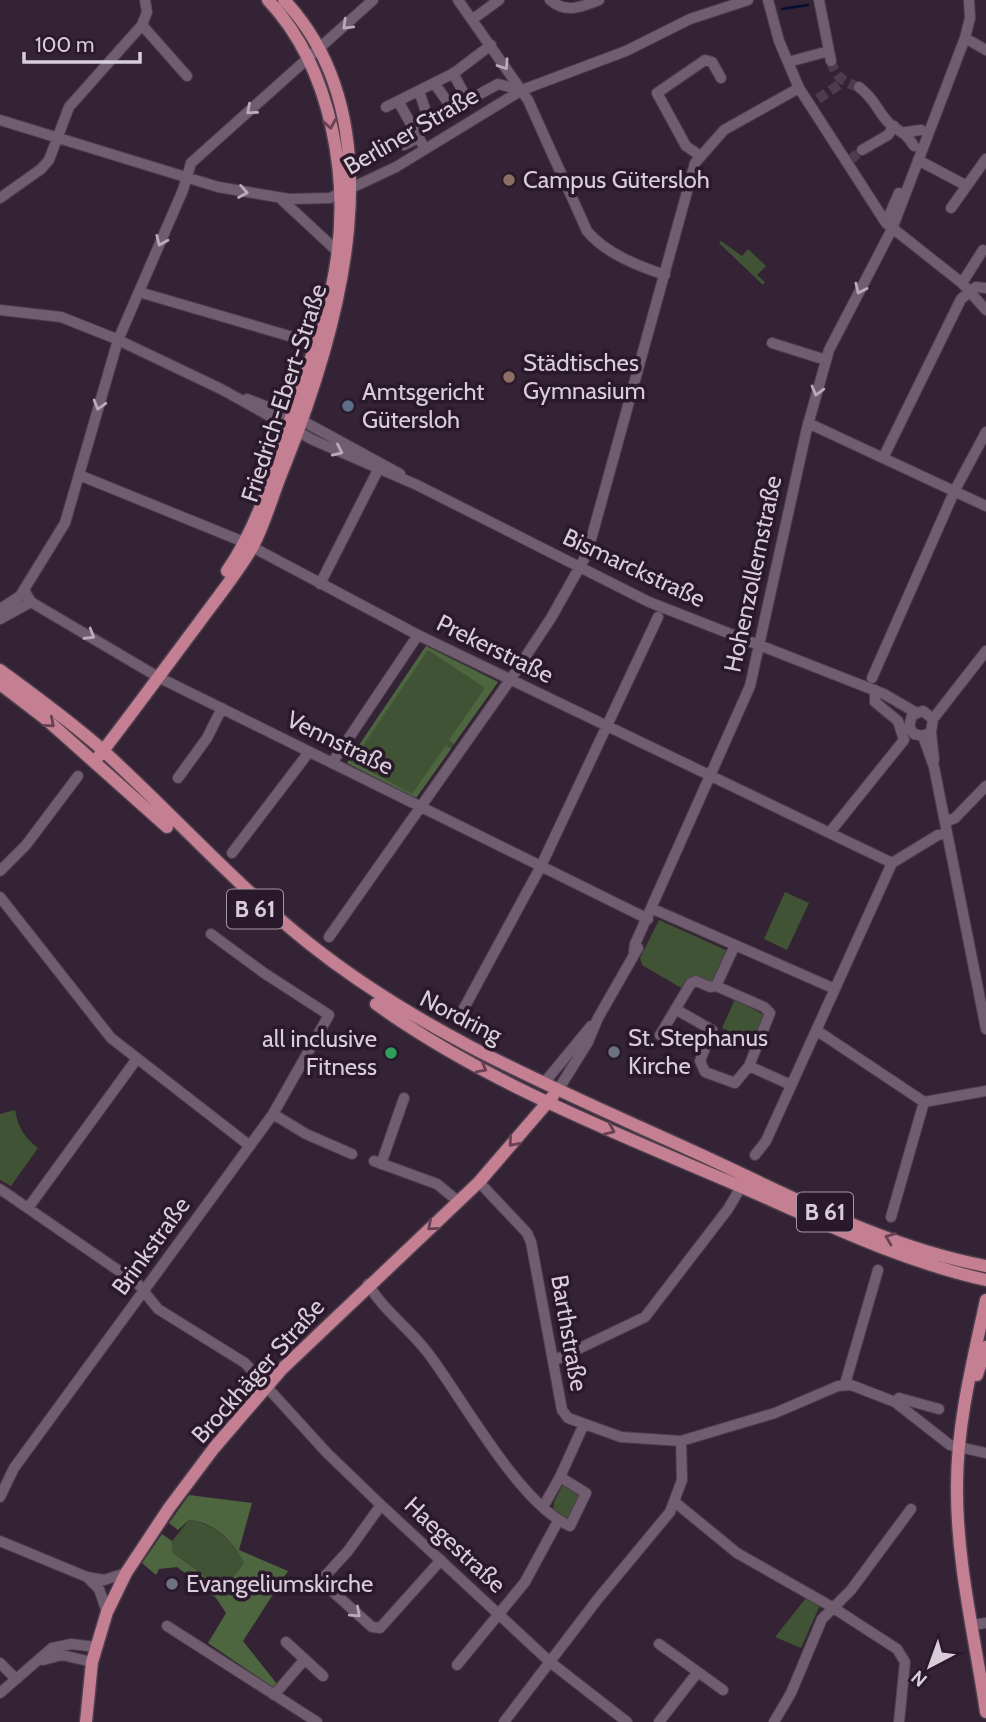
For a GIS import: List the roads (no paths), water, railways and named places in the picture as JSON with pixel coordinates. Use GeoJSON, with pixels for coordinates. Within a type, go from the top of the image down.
{"type":"FeatureCollection","features":[{"type":"Feature","properties":{"kind":"main road","name":"Friedrich-Ebert-Straße"},"geometry":{"type":"LineString","coordinates":[[268,0],[315,54]]}},
{"type":"Feature","properties":{"kind":"main road","name":"Friedrich-Ebert-Straße"},"geometry":{"type":"LineString","coordinates":[[96,754],[248,545],[295,424],[345,271],[345,193],[315,54],[284,0]]}},
{"type":"Feature","properties":{"kind":"main road","name":"Friedrich-Ebert-Straße"},"geometry":{"type":"LineString","coordinates":[[320,344],[345,193]]}},
{"type":"Feature","properties":{"kind":"main road","name":"Nordring"},"geometry":{"type":"LineString","coordinates":[[0,670],[55,710],[96,754],[258,911],[333,973],[430,1040],[548,1102],[896,1255],[986,1280]]}},
{"type":"Feature","properties":{"kind":"main road","name":"Nordring"},"geometry":{"type":"LineString","coordinates":[[0,684],[96,754],[219,866],[338,966],[407,1014],[558,1090],[834,1216],[924,1251],[986,1266]]}},
{"type":"Feature","properties":{"kind":"main road"},"geometry":{"type":"LineString","coordinates":[[534,1095],[544,1083]]}},
{"type":"Feature","properties":{"kind":"main road","name":"Hohenzollernstraße"},"geometry":{"type":"LineString","coordinates":[[548,1102],[558,1090]]}},
{"type":"Feature","properties":{"kind":"main road","name":"Brockhäger Straße"},"geometry":{"type":"LineString","coordinates":[[86,1722],[92,1662],[107,1612],[126,1573],[174,1500],[267,1386],[368,1284],[479,1182],[548,1102]]}},
{"type":"Feature","properties":{"kind":"main road"},"geometry":{"type":"LineString","coordinates":[[986,1300],[959,1448],[957,1504],[980,1624],[986,1712]]}},
{"type":"Feature","properties":{"kind":"main road"},"geometry":{"type":"LineString","coordinates":[[964,1416],[986,1347]]}},
{"type":"Feature","properties":{"kind":"street"},"geometry":{"type":"LineString","coordinates":[[0,198],[41,169],[54,151],[69,107],[142,25],[147,9],[145,0]]}},
{"type":"Feature","properties":{"kind":"street"},"geometry":{"type":"LineString","coordinates":[[0,609],[13,602],[24,590],[65,523],[118,340],[191,163],[373,0]]}},
{"type":"Feature","properties":{"kind":"street"},"geometry":{"type":"LineString","coordinates":[[458,0],[522,90],[593,239],[625,259],[665,275]]}},
{"type":"Feature","properties":{"kind":"street"},"geometry":{"type":"LineString","coordinates":[[473,19],[499,0]]}},
{"type":"Feature","properties":{"kind":"street"},"geometry":{"type":"LineString","coordinates":[[550,0],[556,6],[576,9],[599,0]]}},
{"type":"Feature","properties":{"kind":"street","name":"Berliner Straße"},"geometry":{"type":"LineString","coordinates":[[0,120],[186,178],[280,198],[318,199],[345,193],[425,149],[522,90],[615,59],[728,2],[748,0]]}},
{"type":"Feature","properties":{"kind":"street"},"geometry":{"type":"LineString","coordinates":[[768,0],[788,62],[828,144],[848,162],[888,225],[962,283],[986,310]]}},
{"type":"Feature","properties":{"kind":"street"},"geometry":{"type":"LineString","coordinates":[[788,62],[830,56],[819,0]]}},
{"type":"Feature","properties":{"kind":"street"},"geometry":{"type":"LineString","coordinates":[[888,225],[918,160],[965,38],[970,18],[969,0]]}},
{"type":"Feature","properties":{"kind":"street"},"geometry":{"type":"LineString","coordinates":[[142,25],[187,76]]}},
{"type":"Feature","properties":{"kind":"street"},"geometry":{"type":"LineString","coordinates":[[965,38],[986,50]]}},
{"type":"Feature","properties":{"kind":"street"},"geometry":{"type":"LineString","coordinates":[[386,107],[453,73],[491,46]]}},
{"type":"Feature","properties":{"kind":"street"},"geometry":{"type":"LineString","coordinates":[[699,155],[687,146],[657,93],[705,60],[712,62],[721,78]]}},
{"type":"Feature","properties":{"kind":"street"},"geometry":{"type":"LineString","coordinates":[[453,73],[468,102]]}},
{"type":"Feature","properties":{"kind":"street"},"geometry":{"type":"LineString","coordinates":[[430,83],[453,110]]}},
{"type":"Feature","properties":{"kind":"street"},"geometry":{"type":"LineString","coordinates":[[404,145],[429,121],[498,84],[522,90]]}},
{"type":"Feature","properties":{"kind":"street"},"geometry":{"type":"LineString","coordinates":[[859,87],[873,98],[894,126],[905,132],[915,146]]}},
{"type":"Feature","properties":{"kind":"street"},"geometry":{"type":"LineString","coordinates":[[329,937],[510,680],[581,567],[592,541],[693,166],[699,155],[724,130],[799,88]]}},
{"type":"Feature","properties":{"kind":"street"},"geometry":{"type":"LineString","coordinates":[[419,91],[429,121]]}},
{"type":"Feature","properties":{"kind":"street"},"geometry":{"type":"LineString","coordinates":[[808,105],[818,99]]}},
{"type":"Feature","properties":{"kind":"street"},"geometry":{"type":"LineString","coordinates":[[398,101],[425,149]]}},
{"type":"Feature","properties":{"kind":"street"},"geometry":{"type":"LineString","coordinates":[[862,150],[888,135],[894,126]]}},
{"type":"Feature","properties":{"kind":"street"},"geometry":{"type":"LineString","coordinates":[[905,132],[920,128]]}},
{"type":"Feature","properties":{"kind":"street"},"geometry":{"type":"LineString","coordinates":[[951,208],[986,159]]}},
{"type":"Feature","properties":{"kind":"street"},"geometry":{"type":"LineString","coordinates":[[918,160],[967,186]]}},
{"type":"Feature","properties":{"kind":"street"},"geometry":{"type":"LineString","coordinates":[[877,210],[897,195],[888,225]]}},
{"type":"Feature","properties":{"kind":"street"},"geometry":{"type":"LineString","coordinates":[[280,198],[337,251]]}},
{"type":"Feature","properties":{"kind":"street","name":"Hohenzollernstraße"},"geometry":{"type":"LineString","coordinates":[[558,1090],[589,1042],[598,1018],[634,951],[751,686],[808,423],[826,359],[888,225]]}},
{"type":"Feature","properties":{"kind":"street"},"geometry":{"type":"LineString","coordinates":[[962,283],[984,250]]}},
{"type":"Feature","properties":{"kind":"street"},"geometry":{"type":"LineString","coordinates":[[883,457],[957,307],[976,287],[986,288]]}},
{"type":"Feature","properties":{"kind":"street"},"geometry":{"type":"LineString","coordinates":[[139,292],[320,344]]}},
{"type":"Feature","properties":{"kind":"street","name":"Bismarckstraße"},"geometry":{"type":"LineString","coordinates":[[0,310],[61,317],[118,340],[295,424],[662,608],[877,691],[912,715],[911,731],[927,734]]}},
{"type":"Feature","properties":{"kind":"street"},"geometry":{"type":"LineString","coordinates":[[772,343],[826,359]]}},
{"type":"Feature","properties":{"kind":"street"},"geometry":{"type":"LineString","coordinates":[[808,423],[986,506]]}},
{"type":"Feature","properties":{"kind":"street"},"geometry":{"type":"LineString","coordinates":[[872,678],[955,490],[986,432]]}},
{"type":"Feature","properties":{"kind":"street"},"geometry":{"type":"LineString","coordinates":[[317,583],[380,466]]}},
{"type":"Feature","properties":{"kind":"street","name":"Prekerstraße"},"geometry":{"type":"LineString","coordinates":[[79,475],[248,545],[418,635],[892,863]]}},
{"type":"Feature","properties":{"kind":"street","name":"Vennstraße"},"geometry":{"type":"LineString","coordinates":[[24,590],[31,602],[155,674],[541,866],[647,922]]}},
{"type":"Feature","properties":{"kind":"street"},"geometry":{"type":"LineString","coordinates":[[0,619],[31,602]]}},
{"type":"Feature","properties":{"kind":"street"},"geometry":{"type":"LineString","coordinates":[[457,1021],[541,866],[658,617]]}},
{"type":"Feature","properties":{"kind":"street"},"geometry":{"type":"LineString","coordinates":[[332,763],[418,635]]}},
{"type":"Feature","properties":{"kind":"street"},"geometry":{"type":"LineString","coordinates":[[986,651],[930,716],[927,734],[986,1029]]}},
{"type":"Feature","properties":{"kind":"street"},"geometry":{"type":"LineString","coordinates":[[830,832],[904,740],[898,721],[875,702],[877,691]]}},
{"type":"Feature","properties":{"kind":"street"},"geometry":{"type":"LineString","coordinates":[[178,778],[207,738],[222,708]]}},
{"type":"Feature","properties":{"kind":"street"},"geometry":{"type":"LineString","coordinates":[[912,715],[930,716]]}},
{"type":"Feature","properties":{"kind":"street"},"geometry":{"type":"LineString","coordinates":[[232,853],[309,752]]}},
{"type":"Feature","properties":{"kind":"street"},"geometry":{"type":"LineString","coordinates":[[0,871],[26,845],[78,776]]}},
{"type":"Feature","properties":{"kind":"street"},"geometry":{"type":"LineString","coordinates":[[945,822],[955,818],[986,786]]}},
{"type":"Feature","properties":{"kind":"street"},"geometry":{"type":"LineString","coordinates":[[755,1154],[766,1141],[892,863],[938,835],[947,833]]}},
{"type":"Feature","properties":{"kind":"street"},"geometry":{"type":"LineString","coordinates":[[0,897],[111,1038],[250,1146]]}},
{"type":"Feature","properties":{"kind":"street"},"geometry":{"type":"LineString","coordinates":[[653,909],[835,989]]}},
{"type":"Feature","properties":{"kind":"street","name":"Brinkstraße"},"geometry":{"type":"LineString","coordinates":[[0,1497],[14,1468],[273,1114],[329,1015],[211,934]]}},
{"type":"Feature","properties":{"kind":"street"},"geometry":{"type":"LineString","coordinates":[[716,986],[735,945]]}},
{"type":"Feature","properties":{"kind":"street"},"geometry":{"type":"LineString","coordinates":[[660,1035],[691,983],[716,986],[764,1007],[770,1013],[749,1066],[735,1083],[705,1072],[700,1061],[712,1030],[677,1010]]}},
{"type":"Feature","properties":{"kind":"street","name":"Hohenzollernstraße"},"geometry":{"type":"LineString","coordinates":[[544,1083],[598,1018]]}},
{"type":"Feature","properties":{"kind":"street"},"geometry":{"type":"LineString","coordinates":[[816,1030],[924,1102],[986,1091]]}},
{"type":"Feature","properties":{"kind":"street"},"geometry":{"type":"LineString","coordinates":[[28,1208],[136,1060]]}},
{"type":"Feature","properties":{"kind":"street"},"geometry":{"type":"LineString","coordinates":[[749,1066],[791,1085]]}},
{"type":"Feature","properties":{"kind":"street"},"geometry":{"type":"LineString","coordinates":[[404,1098],[377,1163],[437,1184],[459,1202]]}},
{"type":"Feature","properties":{"kind":"street"},"geometry":{"type":"LineString","coordinates":[[891,1217],[924,1102]]}},
{"type":"Feature","properties":{"kind":"street"},"geometry":{"type":"LineString","coordinates":[[273,1114],[306,1134],[352,1154]]}},
{"type":"Feature","properties":{"kind":"street","name":"Barthstraße"},"geometry":{"type":"LineString","coordinates":[[479,1182],[531,1241],[562,1410],[568,1418],[621,1437],[681,1441],[775,1413],[845,1384]]}},
{"type":"Feature","properties":{"kind":"street"},"geometry":{"type":"LineString","coordinates":[[553,1361],[645,1317],[728,1209],[741,1187]]}},
{"type":"Feature","properties":{"kind":"street","name":"Haegestraße"},"geometry":{"type":"LineString","coordinates":[[1,1194],[28,1208],[138,1284],[158,1309],[245,1363],[327,1453],[381,1504],[550,1661],[627,1722]]}},
{"type":"Feature","properties":{"kind":"street"},"geometry":{"type":"LineString","coordinates":[[878,1270],[845,1384],[895,1402],[950,1445],[986,1452]]}},
{"type":"Feature","properties":{"kind":"street"},"geometry":{"type":"LineString","coordinates":[[368,1284],[429,1353],[502,1457],[542,1507],[558,1521],[573,1525],[586,1495],[560,1477]]}},
{"type":"Feature","properties":{"kind":"street"},"geometry":{"type":"LineString","coordinates":[[895,1402],[899,1398],[939,1409]]}},
{"type":"Feature","properties":{"kind":"street"},"geometry":{"type":"LineString","coordinates":[[542,1507],[560,1477],[584,1424]]}},
{"type":"Feature","properties":{"kind":"street"},"geometry":{"type":"LineString","coordinates":[[503,1722],[676,1503],[682,1480],[681,1441]]}},
{"type":"Feature","properties":{"kind":"street"},"geometry":{"type":"LineString","coordinates":[[676,1503],[737,1553],[832,1607],[902,1654],[905,1662],[899,1722]]}},
{"type":"Feature","properties":{"kind":"street"},"geometry":{"type":"LineString","coordinates":[[381,1504],[348,1551],[326,1575],[325,1584],[331,1590],[372,1628],[380,1628],[441,1560]]}},
{"type":"Feature","properties":{"kind":"street"},"geometry":{"type":"LineString","coordinates":[[775,1722],[791,1693],[822,1619],[851,1590],[911,1509]]}},
{"type":"Feature","properties":{"kind":"street"},"geometry":{"type":"LineString","coordinates":[[457,1665],[525,1582],[558,1521]]}},
{"type":"Feature","properties":{"kind":"street"},"geometry":{"type":"LineString","coordinates":[[0,1541],[87,1577],[104,1580],[126,1573]]}},
{"type":"Feature","properties":{"kind":"street"},"geometry":{"type":"LineString","coordinates":[[87,1577],[99,1589],[107,1612]]}},
{"type":"Feature","properties":{"kind":"street"},"geometry":{"type":"LineString","coordinates":[[167,1626],[317,1722]]}},
{"type":"Feature","properties":{"kind":"street"},"geometry":{"type":"LineString","coordinates":[[286,1642],[323,1676]]}},
{"type":"Feature","properties":{"kind":"street"},"geometry":{"type":"LineString","coordinates":[[0,1693],[44,1652],[62,1644],[96,1647]]}},
{"type":"Feature","properties":{"kind":"street"},"geometry":{"type":"LineString","coordinates":[[659,1644],[723,1690]]}},
{"type":"Feature","properties":{"kind":"street"},"geometry":{"type":"LineString","coordinates":[[25,1671],[54,1655],[92,1662]]}},
{"type":"Feature","properties":{"kind":"street"},"geometry":{"type":"LineString","coordinates":[[274,1695],[305,1659]]}},
{"type":"Feature","properties":{"kind":"street"},"geometry":{"type":"LineString","coordinates":[[0,1663],[16,1679]]}},
{"type":"Feature","properties":{"kind":"street"},"geometry":{"type":"LineString","coordinates":[[659,1722],[697,1673]]}},
{"type":"Feature","properties":{"kind":"waterway"},"geometry":{"type":"LineString","coordinates":[[782,9],[808,5]]}},
{"type":"Feature","properties":{"kind":"tunnel"},"geometry":{"type":"LineString","coordinates":[[831,61],[835,72],[841,78],[859,87]]}},
{"type":"Feature","properties":{"kind":"tunnel"},"geometry":{"type":"LineString","coordinates":[[818,99],[843,82]]}},
{"type":"Feature","properties":{"kind":"tunnel"},"geometry":{"type":"LineString","coordinates":[[850,160],[862,150]]}},
{"type":"Feature","properties":{"kind":"place","name":"Campus Gütersloh"},"geometry":{"type":"Point","coordinates":[509,180]}},
{"type":"Feature","properties":{"kind":"place","name":"Städtisches Gymnasium"},"geometry":{"type":"Point","coordinates":[509,377]}},
{"type":"Feature","properties":{"kind":"place","name":"Amtsgericht Gütersloh"},"geometry":{"type":"Point","coordinates":[348,406]}},
{"type":"Feature","properties":{"kind":"place","name":"St. Stephanus Kirche"},"geometry":{"type":"Point","coordinates":[614,1052]}},
{"type":"Feature","properties":{"kind":"place","name":"all inclusive Fitness"},"geometry":{"type":"Point","coordinates":[391,1053]}},
{"type":"Feature","properties":{"kind":"place","name":"Evangeliumskirche"},"geometry":{"type":"Point","coordinates":[172,1584]}}]}
